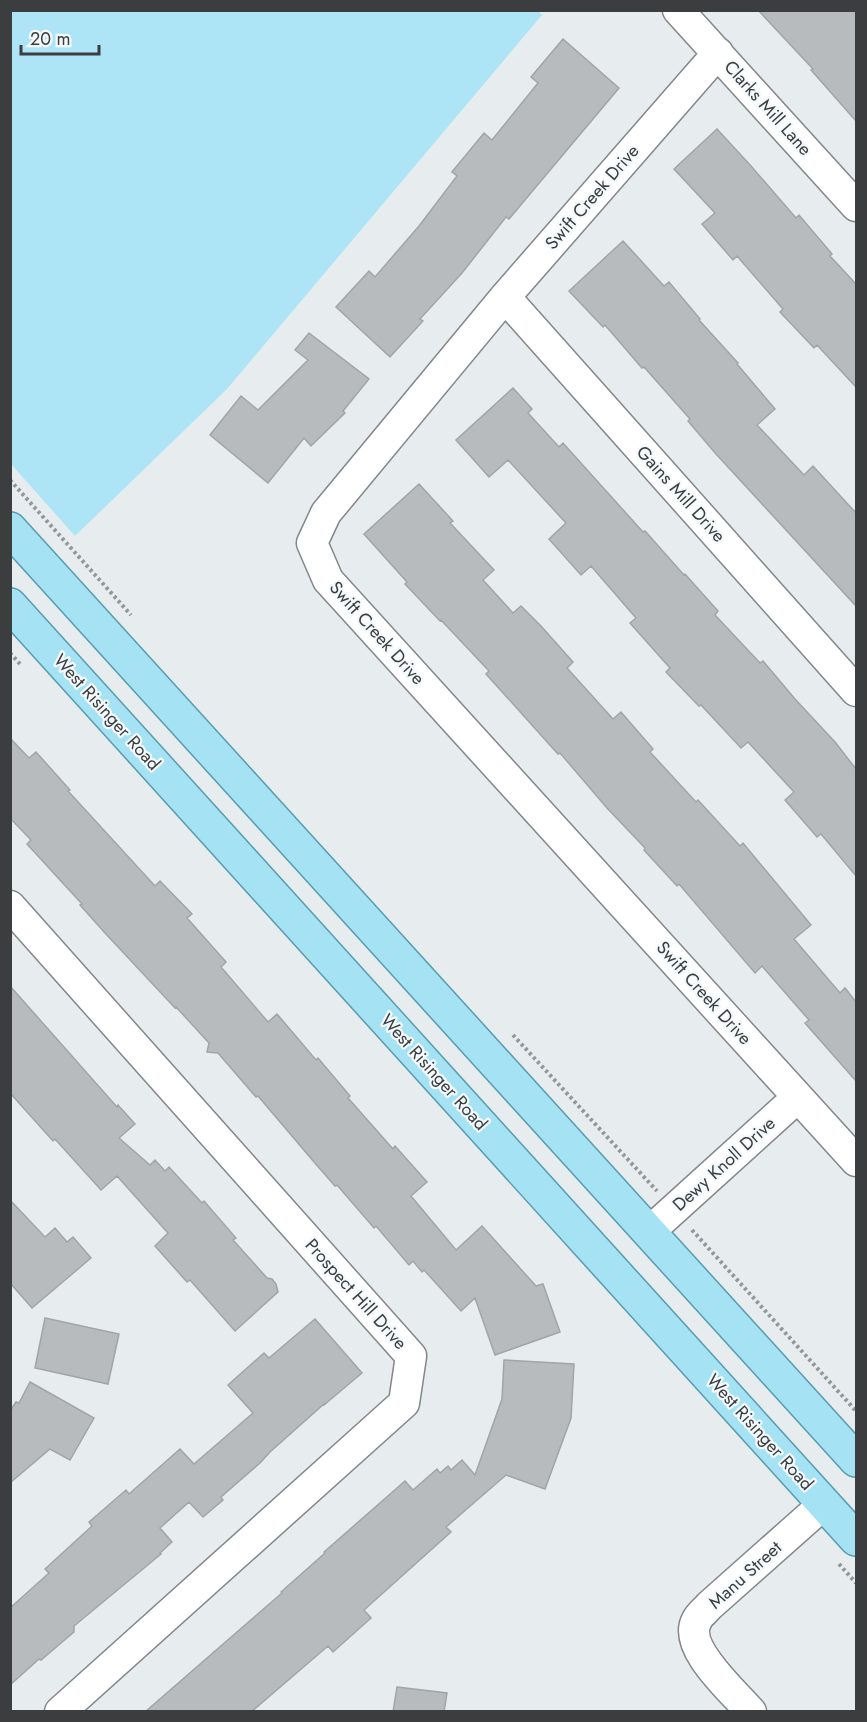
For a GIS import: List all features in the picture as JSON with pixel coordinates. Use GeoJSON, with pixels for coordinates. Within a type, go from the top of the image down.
{"type":"FeatureCollection","features":[{"type":"Feature","properties":{"kind":"main road"},"geometry":{"type":"LineString","coordinates":[[10,529],[856,1460]]}},
{"type":"Feature","properties":{"kind":"main road","name":"West Risinger Road"},"geometry":{"type":"LineString","coordinates":[[10,605],[856,1539]]}},
{"type":"Feature","properties":{"kind":"street","name":"Clarks Mill Lane"},"geometry":{"type":"LineString","coordinates":[[678,10],[856,206]]}},
{"type":"Feature","properties":{"kind":"street","name":"Swift Creek Drive"},"geometry":{"type":"LineString","coordinates":[[718,53],[505,297],[326,513],[312,543],[328,580],[856,1161]]}},
{"type":"Feature","properties":{"kind":"street","name":"Gains Mill Drive"},"geometry":{"type":"LineString","coordinates":[[505,297],[856,691]]}},
{"type":"Feature","properties":{"kind":"street","name":"Prospect Hill Drive"},"geometry":{"type":"LineString","coordinates":[[10,906],[411,1356],[404,1403],[60,1712]]}},
{"type":"Feature","properties":{"kind":"street","name":"Dewy Knoll Drive"},"geometry":{"type":"LineString","coordinates":[[650,1231],[798,1097]]}},
{"type":"Feature","properties":{"kind":"street","name":"Manu Street"},"geometry":{"type":"LineString","coordinates":[[751,1712],[710,1666],[699,1650],[693,1635],[696,1621],[709,1606],[825,1503]]}},
{"type":"Feature","properties":{"kind":"path"},"geometry":{"type":"LineString","coordinates":[[10,480],[132,616]]}},
{"type":"Feature","properties":{"kind":"path"},"geometry":{"type":"LineString","coordinates":[[507,1029],[674,1209],[856,1411]]}},
{"type":"Feature","properties":{"kind":"shaded area"},"geometry":{"type":"Polygon","coordinates":[[[11,11],[538,11],[542,15],[227,389],[75,536],[11,464],[11,11]]]}},
{"type":"Feature","properties":{"kind":"building"},"geometry":{"type":"Polygon","coordinates":[[[758,10],[856,10],[856,121],[811,70],[813,69],[758,10]]]}},
{"type":"Feature","properties":{"kind":"building"},"geometry":{"type":"Polygon","coordinates":[[[563,39],[619,88],[509,219],[506,217],[462,273],[420,319],[423,321],[390,357],[336,307],[369,271],[375,277],[419,226],[457,176],[452,172],[484,133],[492,140],[538,83],[531,77],[563,39]]]}},
{"type":"Feature","properties":{"kind":"building"},"geometry":{"type":"Polygon","coordinates":[[[717,129],[796,218],[799,215],[832,254],[830,256],[856,284],[856,387],[817,345],[814,348],[780,312],[783,309],[737,256],[733,260],[702,224],[715,213],[674,169],[717,129]]]}},
{"type":"Feature","properties":{"kind":"building"},"geometry":{"type":"Polygon","coordinates":[[[623,241],[664,286],[669,282],[775,409],[757,425],[804,475],[813,466],[856,513],[856,606],[716,454],[688,421],[690,419],[644,367],[642,368],[605,325],[603,327],[569,291],[623,241]]]}},
{"type":"Feature","properties":{"kind":"building"},"geometry":{"type":"Polygon","coordinates":[[[309,333],[369,379],[343,411],[345,413],[311,446],[304,438],[268,483],[210,435],[241,396],[258,410],[308,360],[295,350],[309,333]]]}},
{"type":"Feature","properties":{"kind":"building"},"geometry":{"type":"Polygon","coordinates":[[[513,388],[532,409],[528,413],[559,447],[563,443],[643,532],[645,531],[685,574],[718,611],[715,615],[760,663],[763,661],[856,769],[856,876],[821,834],[817,837],[785,800],[794,792],[748,742],[741,748],[666,672],[670,668],[630,623],[636,618],[591,566],[581,575],[549,539],[566,523],[508,460],[489,477],[456,440],[513,388]]]}},
{"type":"Feature","properties":{"kind":"building"},"geometry":{"type":"Polygon","coordinates":[[[419,484],[453,521],[450,523],[494,570],[483,580],[513,613],[521,606],[541,626],[573,662],[567,668],[613,719],[621,712],[653,749],[650,752],[740,846],[743,843],[811,925],[794,939],[840,993],[845,988],[856,1002],[856,1081],[805,1023],[809,1020],[762,966],[755,973],[679,884],[677,886],[560,753],[558,754],[486,674],[489,671],[405,584],[407,582],[364,534],[419,484]]]}},
{"type":"Feature","properties":{"kind":"building"},"geometry":{"type":"Polygon","coordinates":[[[10,738],[29,758],[36,752],[70,790],[68,791],[155,886],[160,881],[192,914],[187,918],[226,962],[221,967],[268,1022],[277,1014],[316,1060],[318,1058],[350,1096],[348,1098],[393,1149],[395,1146],[427,1182],[411,1196],[456,1250],[482,1226],[536,1286],[543,1284],[560,1332],[495,1355],[475,1298],[461,1311],[424,1270],[422,1272],[413,1261],[409,1265],[376,1226],[374,1228],[337,1185],[335,1186],[218,1053],[207,1052],[209,1043],[80,905],[82,904],[27,844],[31,840],[10,818],[10,738]]]}},
{"type":"Feature","properties":{"kind":"building"},"geometry":{"type":"Polygon","coordinates":[[[10,986],[117,1107],[118,1105],[135,1124],[119,1138],[150,1165],[155,1160],[165,1171],[169,1167],[202,1203],[204,1201],[236,1238],[233,1240],[267,1278],[272,1279],[276,1284],[278,1292],[235,1331],[190,1280],[187,1282],[155,1246],[168,1233],[117,1176],[101,1190],[10,1093],[10,986]]]}},
{"type":"Feature","properties":{"kind":"building"},"geometry":{"type":"Polygon","coordinates":[[[10,1200],[45,1237],[55,1228],[67,1242],[73,1237],[91,1258],[32,1308],[10,1283],[10,1200]]]}},
{"type":"Feature","properties":{"kind":"building"},"geometry":{"type":"Polygon","coordinates":[[[45,1318],[119,1334],[108,1384],[35,1368],[45,1318]]]}},
{"type":"Feature","properties":{"kind":"building"},"geometry":{"type":"Polygon","coordinates":[[[315,1319],[362,1373],[270,1452],[221,1497],[223,1500],[203,1517],[189,1502],[160,1528],[172,1542],[161,1554],[74,1626],[74,1632],[10,1685],[10,1608],[49,1573],[45,1569],[92,1526],[89,1522],[126,1490],[129,1494],[180,1449],[194,1464],[253,1413],[228,1385],[264,1353],[269,1358],[315,1319]]]}},
{"type":"Feature","properties":{"kind":"building"},"geometry":{"type":"Polygon","coordinates":[[[504,1360],[574,1364],[571,1418],[545,1489],[506,1475],[446,1527],[451,1532],[364,1610],[371,1618],[333,1652],[328,1646],[251,1712],[145,1712],[282,1593],[324,1552],[405,1481],[413,1490],[437,1469],[440,1473],[448,1466],[451,1470],[462,1460],[475,1475],[502,1399],[504,1360]]]}},
{"type":"Feature","properties":{"kind":"building"},"geometry":{"type":"Polygon","coordinates":[[[30,1382],[94,1418],[70,1460],[50,1449],[10,1483],[10,1411],[16,1402],[19,1403],[30,1382]]]}},
{"type":"Feature","properties":{"kind":"building"},"geometry":{"type":"Polygon","coordinates":[[[397,1687],[447,1693],[444,1712],[393,1712],[397,1687]]]}}]}
